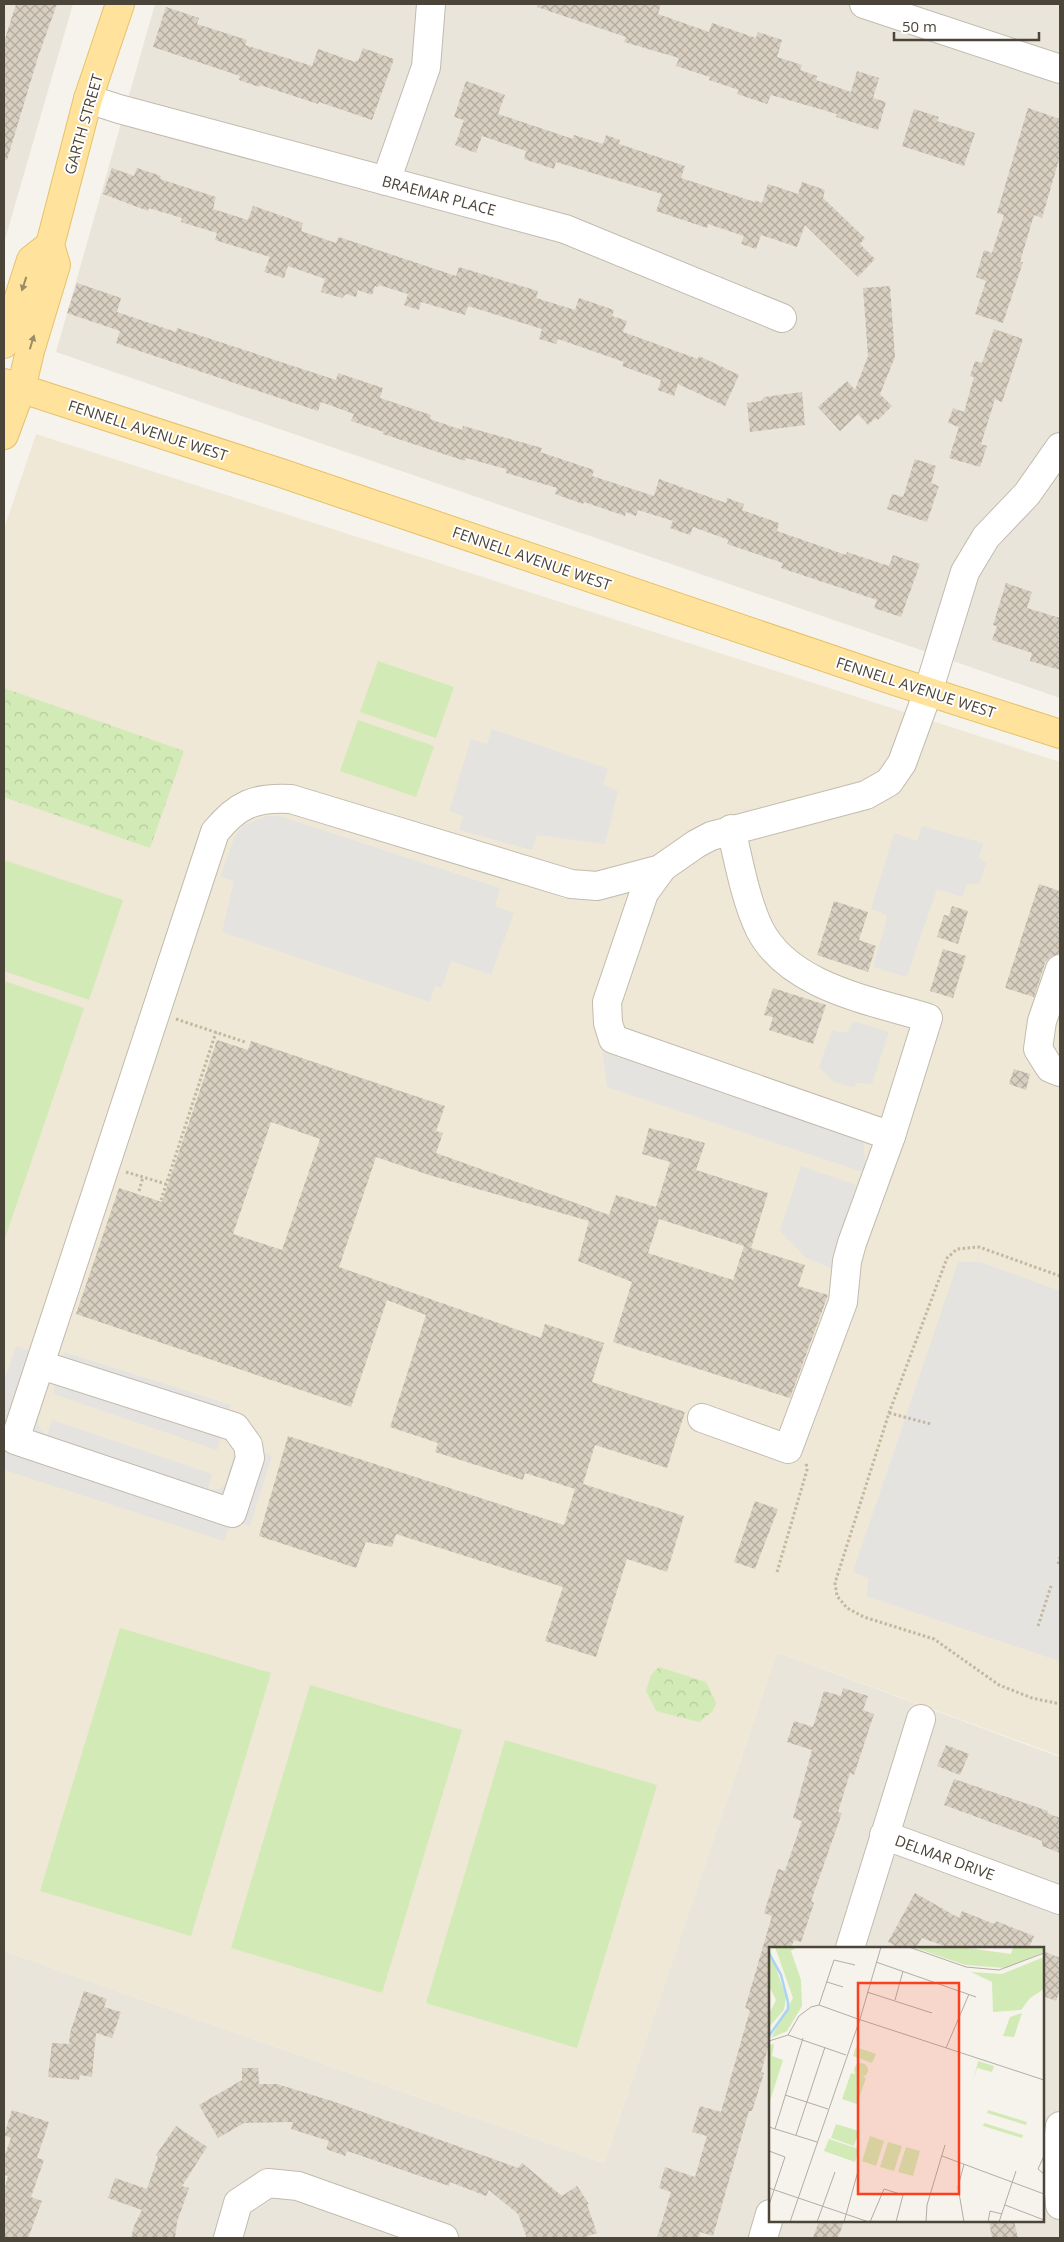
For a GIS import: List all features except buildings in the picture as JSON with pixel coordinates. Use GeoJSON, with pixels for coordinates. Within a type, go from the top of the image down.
{"type":"FeatureCollection","features":[{"type":"Feature","properties":{"kind":"main road","name":"GARTH STREET"},"geometry":{"type":"LineString","coordinates":[[4,435],[12,386],[30,351],[56,265],[50,245],[88,99],[120,4]]}},
{"type":"Feature","properties":{"kind":"main road"},"geometry":{"type":"LineString","coordinates":[[4,344],[31,260],[50,245]]}},
{"type":"Feature","properties":{"kind":"main road","name":"FENNELL AVENUE WEST"},"geometry":{"type":"LineString","coordinates":[[12,386],[280,473],[928,692],[1060,734]]}},
{"type":"Feature","properties":{"kind":"street"},"geometry":{"type":"LineString","coordinates":[[386,181],[426,67],[431,4]]}},
{"type":"Feature","properties":{"kind":"street"},"geometry":{"type":"LineString","coordinates":[[864,4],[1060,69]]}},
{"type":"Feature","properties":{"kind":"street","name":"BRAEMAR PLACE"},"geometry":{"type":"LineString","coordinates":[[88,99],[119,110],[565,229],[782,318]]}},
{"type":"Feature","properties":{"kind":"street"},"geometry":{"type":"LineString","coordinates":[[891,1136],[612,1039],[608,1023],[607,1002],[644,893],[662,868],[696,844],[731,829],[866,795],[884,786],[896,774],[902,764],[928,692],[965,572],[986,537],[1027,494],[1060,447]]}},
{"type":"Feature","properties":{"kind":"street"},"geometry":{"type":"LineString","coordinates":[[41,1365],[235,1427],[248,1445],[250,1458],[232,1513],[15,1440],[41,1365],[154,1012],[215,832],[228,815],[248,803],[269,797],[291,799],[571,884],[597,886],[662,868]]}},
{"type":"Feature","properties":{"kind":"street"},"geometry":{"type":"LineString","coordinates":[[702,1418],[788,1449],[843,1302],[847,1261],[852,1243],[891,1136],[928,1018],[826,985],[800,973],[782,959],[768,943],[759,927],[731,829]]}},
{"type":"Feature","properties":{"kind":"street"},"geometry":{"type":"LineString","coordinates":[[1060,969],[1042,1021],[1038,1049],[1050,1068],[1060,1072]]}},
{"type":"Feature","properties":{"kind":"street"},"geometry":{"type":"LineString","coordinates":[[884,1835],[921,1719]]}},
{"type":"Feature","properties":{"kind":"street","name":"DELMAR DRIVE"},"geometry":{"type":"LineString","coordinates":[[850,1947],[884,1835],[1060,1900]]}},
{"type":"Feature","properties":{"kind":"street"},"geometry":{"type":"LineString","coordinates":[[1060,2126],[1056,2168],[1060,2205]]}},
{"type":"Feature","properties":{"kind":"street"},"geometry":{"type":"LineString","coordinates":[[228,2238],[238,2203],[268,2183],[298,2186],[444,2238]]}},
{"type":"Feature","properties":{"kind":"street"},"geometry":{"type":"LineString","coordinates":[[763,2238],[769,2217]]}},
{"type":"Feature","properties":{"kind":"path"},"geometry":{"type":"LineString","coordinates":[[154,1012],[245,1042]]}},
{"type":"Feature","properties":{"kind":"path"},"geometry":{"type":"LineString","coordinates":[[161,1200],[216,1032]]}},
{"type":"Feature","properties":{"kind":"path"},"geometry":{"type":"LineString","coordinates":[[104,1164],[166,1184]]}},
{"type":"Feature","properties":{"kind":"path"},"geometry":{"type":"LineString","coordinates":[[139,1191],[143,1177]]}},
{"type":"Feature","properties":{"kind":"path"},"geometry":{"type":"LineString","coordinates":[[1060,1276],[979,1247],[957,1249],[947,1258],[889,1413],[835,1583],[837,1596],[847,1608],[864,1617],[934,1639],[999,1685],[1032,1698],[1060,1704]]}},
{"type":"Feature","properties":{"kind":"path"},"geometry":{"type":"LineString","coordinates":[[889,1413],[932,1424]]}},
{"type":"Feature","properties":{"kind":"path"},"geometry":{"type":"LineString","coordinates":[[777,1572],[807,1470],[806,1461]]}},
{"type":"Feature","properties":{"kind":"path"},"geometry":{"type":"LineString","coordinates":[[1058,1564],[1060,1557]]}},
{"type":"Feature","properties":{"kind":"path"},"geometry":{"type":"LineString","coordinates":[[1038,1626],[1051,1586]]}},
{"type":"Feature","properties":{"kind":"shaded area"},"geometry":{"type":"Polygon","coordinates":[[[4,4],[73,4],[4,243],[4,4]]]}},
{"type":"Feature","properties":{"kind":"shaded area"},"geometry":{"type":"Polygon","coordinates":[[[155,4],[1060,4],[1060,698],[56,352],[155,4]]]}},
{"type":"Feature","properties":{"kind":"shaded area"},"geometry":{"type":"Polygon","coordinates":[[[36,434],[1060,762],[1060,1756],[777,1652],[604,2163],[4,1951],[4,529],[36,434]]]}},
{"type":"Feature","properties":{"kind":"shaded area"},"geometry":{"type":"Polygon","coordinates":[[[492,729],[608,769],[603,785],[618,791],[605,844],[537,835],[532,850],[459,830],[463,816],[449,811],[471,739],[487,744],[492,729]]]}},
{"type":"Feature","properties":{"kind":"shaded area"},"geometry":{"type":"Polygon","coordinates":[[[266,816],[279,816],[500,888],[495,906],[514,913],[491,975],[451,961],[442,988],[435,986],[430,1002],[222,932],[234,881],[220,877],[235,836],[243,826],[266,816]]]}},
{"type":"Feature","properties":{"kind":"shaded area"},"geometry":{"type":"Polygon","coordinates":[[[922,826],[983,843],[979,858],[986,863],[979,884],[967,884],[962,897],[937,889],[907,977],[873,967],[887,918],[885,914],[871,909],[894,833],[917,841],[922,826]]]}},
{"type":"Feature","properties":{"kind":"shaded area"},"geometry":{"type":"Polygon","coordinates":[[[853,1021],[889,1032],[872,1084],[856,1083],[855,1088],[834,1082],[819,1067],[832,1030],[844,1033],[849,1030],[853,1021]]]}},
{"type":"Feature","properties":{"kind":"shaded area"},"geometry":{"type":"Polygon","coordinates":[[[602,1052],[863,1137],[866,1173],[607,1087],[602,1052]]]}},
{"type":"Feature","properties":{"kind":"shaded area"},"geometry":{"type":"Polygon","coordinates":[[[801,1166],[856,1185],[831,1268],[806,1258],[780,1231],[801,1166]]]}},
{"type":"Feature","properties":{"kind":"shaded area"},"geometry":{"type":"Polygon","coordinates":[[[958,1262],[980,1262],[1060,1291],[1059,1661],[866,1596],[869,1578],[853,1572],[958,1262]]]}},
{"type":"Feature","properties":{"kind":"shaded area"},"geometry":{"type":"Polygon","coordinates":[[[16,1346],[60,1361],[64,1352],[231,1405],[217,1450],[53,1394],[56,1382],[53,1381],[48,1386],[37,1419],[39,1427],[47,1435],[52,1420],[212,1474],[208,1490],[220,1489],[225,1484],[238,1442],[272,1456],[250,1526],[231,1520],[224,1541],[4,1470],[4,1381],[16,1346]]]}},
{"type":"Feature","properties":{"kind":"shaded area"},"geometry":{"type":"Polygon","coordinates":[[[777,1652],[1060,1757],[1060,2238],[4,2238],[4,1951],[604,2163],[777,1652]]]}},
{"type":"Feature","properties":{"kind":"green space"},"geometry":{"type":"Polygon","coordinates":[[[378,661],[454,687],[436,738],[360,712],[378,661]]]}},
{"type":"Feature","properties":{"kind":"green space"},"geometry":{"type":"Polygon","coordinates":[[[4,688],[184,751],[150,848],[4,797],[4,688]]]}},
{"type":"Feature","properties":{"kind":"green space"},"geometry":{"type":"Polygon","coordinates":[[[358,720],[434,746],[416,797],[340,771],[358,720]]]}},
{"type":"Feature","properties":{"kind":"green space"},"geometry":{"type":"Polygon","coordinates":[[[4,860],[123,900],[89,1000],[4,971],[4,860]]]}},
{"type":"Feature","properties":{"kind":"green space"},"geometry":{"type":"Polygon","coordinates":[[[4,981],[84,1008],[4,1241],[4,981]]]}},
{"type":"Feature","properties":{"kind":"green space"},"geometry":{"type":"Polygon","coordinates":[[[120,1628],[271,1673],[191,1936],[40,1891],[120,1628]]]}},
{"type":"Feature","properties":{"kind":"green space"},"geometry":{"type":"Polygon","coordinates":[[[659,1667],[706,1682],[716,1702],[713,1711],[699,1722],[656,1711],[646,1691],[651,1675],[659,1667]]]}},
{"type":"Feature","properties":{"kind":"green space"},"geometry":{"type":"Polygon","coordinates":[[[310,1685],[462,1730],[382,1993],[231,1948],[310,1685]]]}},
{"type":"Feature","properties":{"kind":"green space"},"geometry":{"type":"Polygon","coordinates":[[[505,1740],[657,1785],[577,2048],[426,2003],[505,1740]]]}}]}
